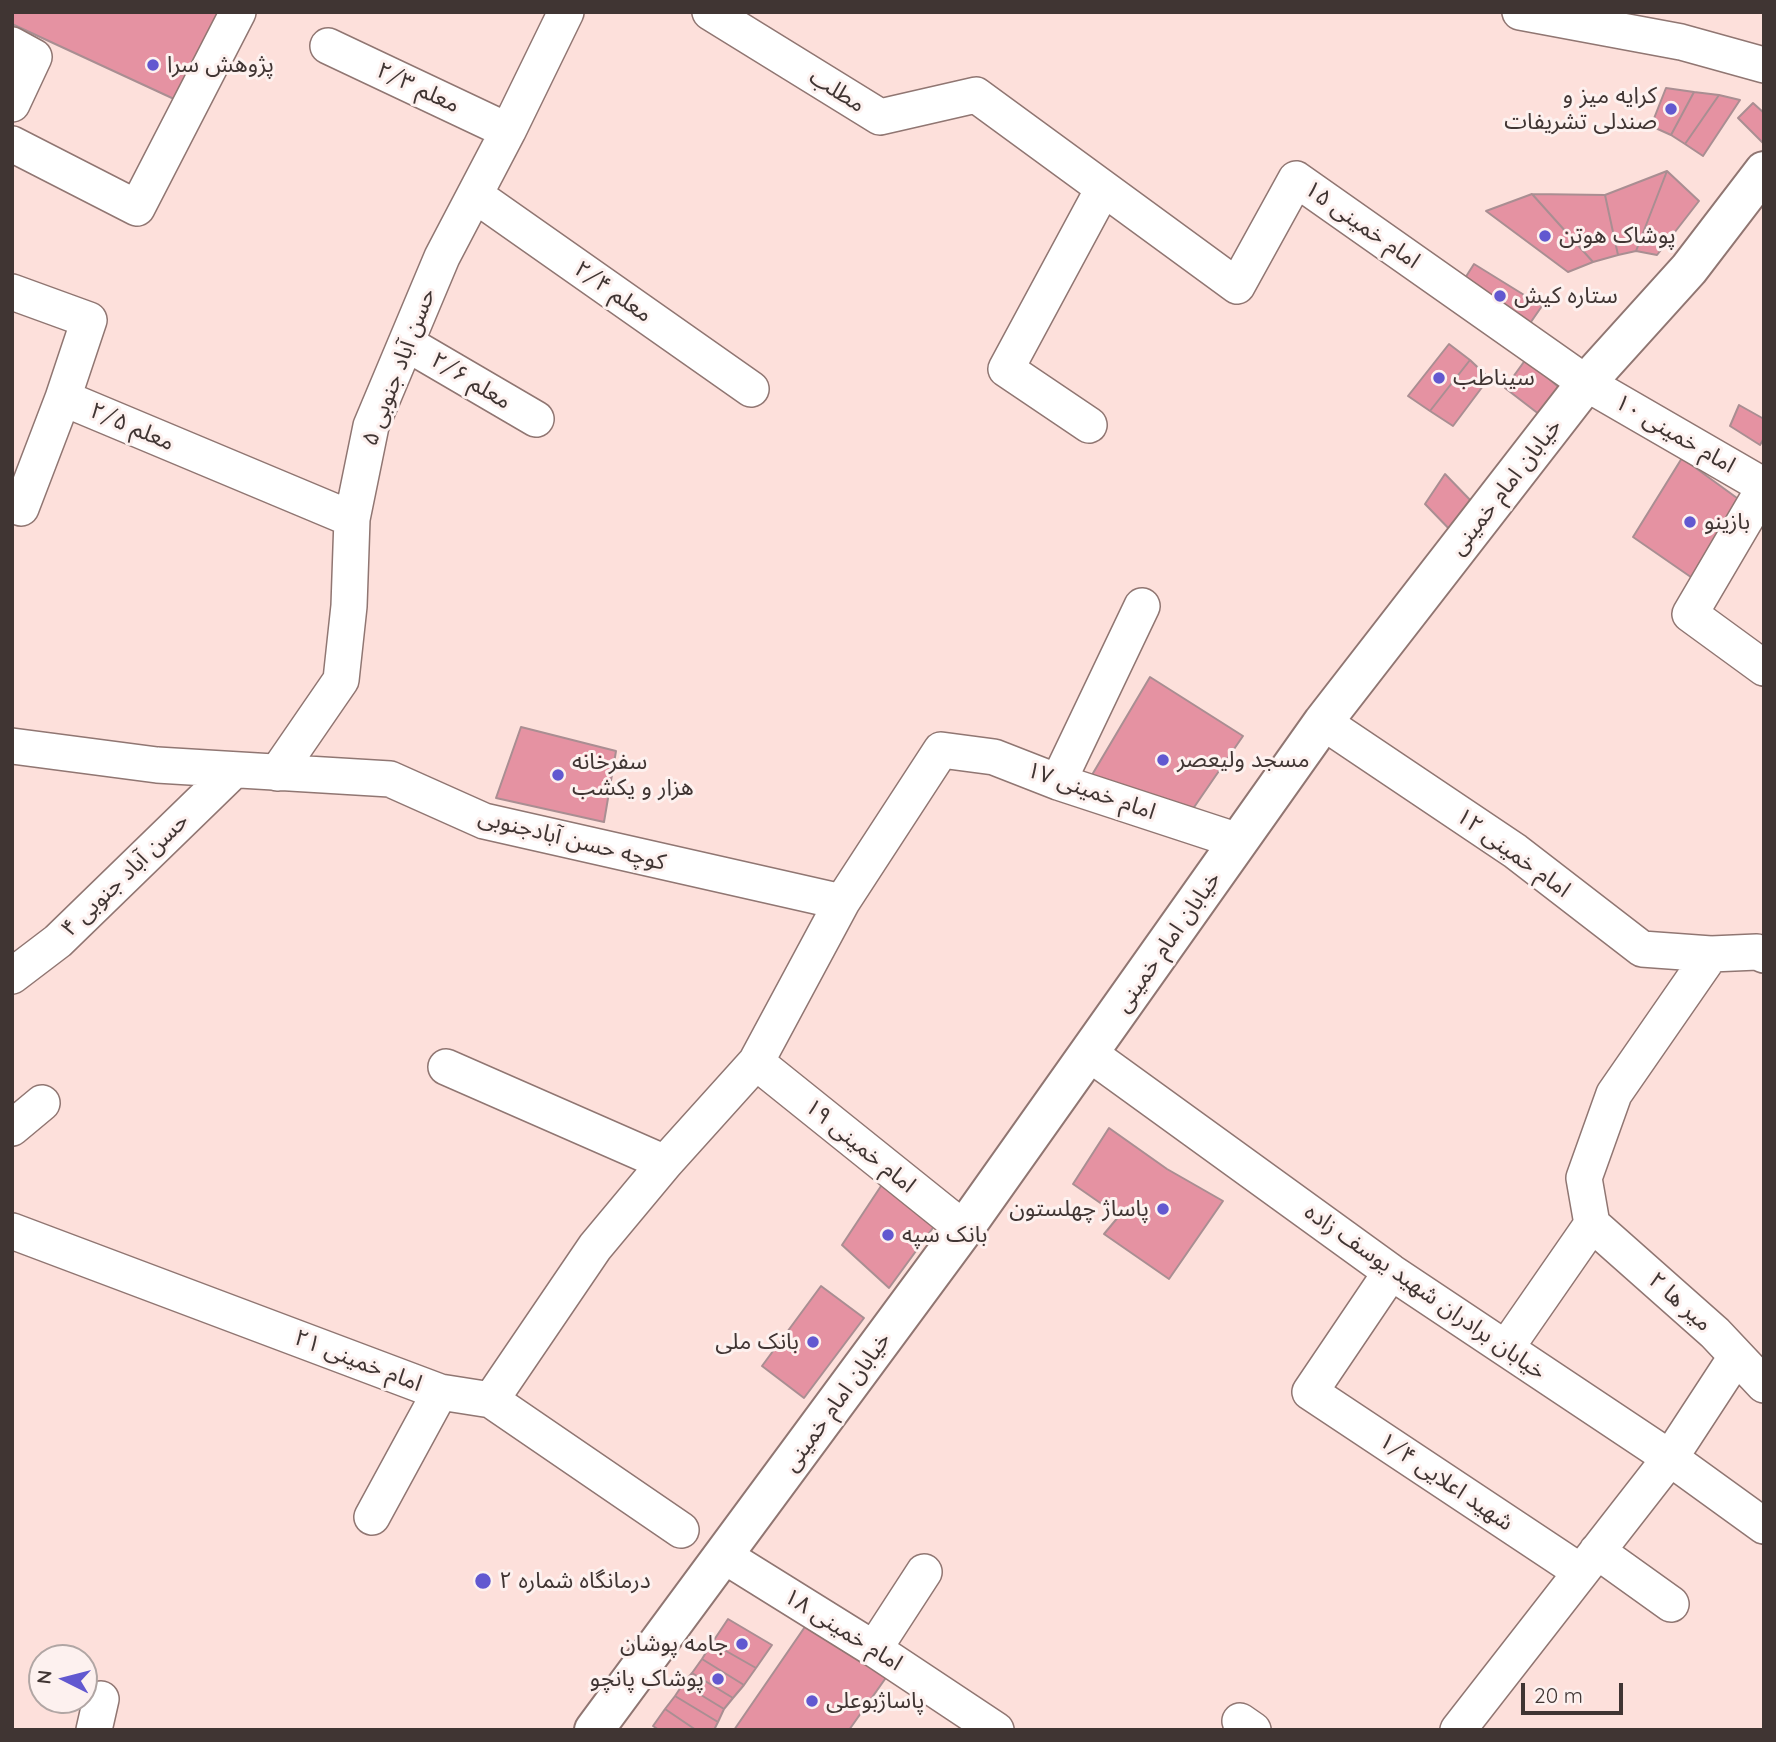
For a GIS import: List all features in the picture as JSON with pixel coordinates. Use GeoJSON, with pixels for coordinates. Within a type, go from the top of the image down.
{"type":"FeatureCollection","features":[{"type":"Feature","properties":{"kind":"main road","name":"خیابان امام خمینی"},"geometry":{"type":"LineString","coordinates":[[594,1730],[964,1229],[1324,722],[1586,383],[1689,270],[1764,171]]}},
{"type":"Feature","properties":{"kind":"street"},"geometry":{"type":"LineString","coordinates":[[12,144],[137,208],[237,12]]}},
{"type":"Feature","properties":{"kind":"street","name":"حسن آباد جنوبی ۵"},"geometry":{"type":"LineString","coordinates":[[278,773],[341,680],[349,606],[352,520],[370,426],[442,257],[566,12]]}},
{"type":"Feature","properties":{"kind":"street","name":"مطلب"},"geometry":{"type":"LineString","coordinates":[[710,12],[880,117],[976,95]]}},
{"type":"Feature","properties":{"kind":"street"},"geometry":{"type":"LineString","coordinates":[[1520,12],[1681,42],[1764,65]]}},
{"type":"Feature","properties":{"kind":"street"},"geometry":{"type":"LineString","coordinates":[[12,45],[34,57],[12,104]]}},
{"type":"Feature","properties":{"kind":"street","name":"معلم ۲/۳"},"geometry":{"type":"LineString","coordinates":[[328,46],[508,131]]}},
{"type":"Feature","properties":{"kind":"street","name":"امام خمینی ۱۵"},"geometry":{"type":"LineString","coordinates":[[976,95],[1237,286],[1296,179],[1586,383]]}},
{"type":"Feature","properties":{"kind":"street"},"geometry":{"type":"LineString","coordinates":[[1089,425],[1006,369],[1103,189]]}},
{"type":"Feature","properties":{"kind":"street","name":"معلم ۲/۴"},"geometry":{"type":"LineString","coordinates":[[475,195],[751,389]]}},
{"type":"Feature","properties":{"kind":"street","name":"معلم ۲/۵"},"geometry":{"type":"LineString","coordinates":[[12,292],[89,320],[63,398],[352,520]]}},
{"type":"Feature","properties":{"kind":"street","name":"معلم ۲/۶"},"geometry":{"type":"LineString","coordinates":[[406,343],[536,419]]}},
{"type":"Feature","properties":{"kind":"street","name":"امام خمینی ۱۰"},"geometry":{"type":"LineString","coordinates":[[1586,383],[1764,487]]}},
{"type":"Feature","properties":{"kind":"street"},"geometry":{"type":"LineString","coordinates":[[21,508],[63,398]]}},
{"type":"Feature","properties":{"kind":"street"},"geometry":{"type":"LineString","coordinates":[[1764,487],[1690,614],[1764,668]]}},
{"type":"Feature","properties":{"kind":"street"},"geometry":{"type":"LineString","coordinates":[[1058,782],[1142,606]]}},
{"type":"Feature","properties":{"kind":"street","name":"امام خمینی ۱۲"},"geometry":{"type":"LineString","coordinates":[[1324,722],[1515,851],[1642,949],[1711,954],[1757,951],[1764,955]]}},
{"type":"Feature","properties":{"kind":"street","name":"کوچه حسن آبادجنوبی"},"geometry":{"type":"LineString","coordinates":[[12,746],[157,765],[390,779],[484,821],[842,902]]}},
{"type":"Feature","properties":{"kind":"street","name":"امام خمینی ۱۷"},"geometry":{"type":"LineString","coordinates":[[842,902],[941,750],[994,757],[1058,782],[1238,841]]}},
{"type":"Feature","properties":{"kind":"street","name":"حسن آباد جنوبی ۴"},"geometry":{"type":"LineString","coordinates":[[12,976],[58,941],[234,770]]}},
{"type":"Feature","properties":{"kind":"street"},"geometry":{"type":"LineString","coordinates":[[491,1399],[595,1247],[665,1163],[756,1062],[842,902]]}},
{"type":"Feature","properties":{"kind":"street"},"geometry":{"type":"LineString","coordinates":[[1506,1348],[1592,1224],[1584,1178],[1614,1094],[1711,954]]}},
{"type":"Feature","properties":{"kind":"street","name":"خیابان برادران شهید یوسف زاده"},"geometry":{"type":"LineString","coordinates":[[1090,1054],[1391,1272],[1670,1458],[1764,1526]]}},
{"type":"Feature","properties":{"kind":"street","name":"امام خمینی ۱۹"},"geometry":{"type":"LineString","coordinates":[[756,1062],[964,1229]]}},
{"type":"Feature","properties":{"kind":"street"},"geometry":{"type":"LineString","coordinates":[[446,1067],[665,1163]]}},
{"type":"Feature","properties":{"kind":"street"},"geometry":{"type":"LineString","coordinates":[[12,1128],[42,1103]]}},
{"type":"Feature","properties":{"kind":"street","name":"میر ها ۲"},"geometry":{"type":"LineString","coordinates":[[1592,1224],[1715,1333],[1764,1385]]}},
{"type":"Feature","properties":{"kind":"street","name":"امام خمینی ۲۱"},"geometry":{"type":"LineString","coordinates":[[12,1231],[440,1392],[491,1399],[681,1530]]}},
{"type":"Feature","properties":{"kind":"street","name":"شهید اعلایی ۱/۴"},"geometry":{"type":"LineString","coordinates":[[1391,1272],[1310,1392],[1589,1562],[1671,1604]]}},
{"type":"Feature","properties":{"kind":"street"},"geometry":{"type":"LineString","coordinates":[[1458,1730],[1670,1458],[1736,1357]]}},
{"type":"Feature","properties":{"kind":"street"},"geometry":{"type":"LineString","coordinates":[[372,1517],[440,1392]]}},
{"type":"Feature","properties":{"kind":"street","name":"امام خمینی ۱۸"},"geometry":{"type":"LineString","coordinates":[[723,1555],[874,1649],[996,1730]]}},
{"type":"Feature","properties":{"kind":"street"},"geometry":{"type":"LineString","coordinates":[[874,1649],[923,1572]]}},
{"type":"Feature","properties":{"kind":"building","name":"پژوهش سرا"},"geometry":{"type":"Polygon","coordinates":[[[12,12],[232,12],[187,105],[12,24],[12,12]]]}},
{"type":"Feature","properties":{"kind":"building","name":"کرایه میز و صندلی تشریفات"},"geometry":{"type":"Polygon","coordinates":[[[1666,88],[1694,92],[1671,135],[1651,126],[1666,88]]]}},
{"type":"Feature","properties":{"kind":"building"},"geometry":{"type":"Polygon","coordinates":[[[1694,92],[1719,95],[1685,144],[1671,135],[1694,92]]]}},
{"type":"Feature","properties":{"kind":"building"},"geometry":{"type":"Polygon","coordinates":[[[1719,95],[1740,100],[1703,156],[1685,144],[1719,95]]]}},
{"type":"Feature","properties":{"kind":"building"},"geometry":{"type":"Polygon","coordinates":[[[1753,103],[1764,113],[1763,143],[1738,118],[1753,103]]]}},
{"type":"Feature","properties":{"kind":"building"},"geometry":{"type":"Polygon","coordinates":[[[1667,171],[1699,201],[1657,255],[1636,251],[1667,171]]]}},
{"type":"Feature","properties":{"kind":"building"},"geometry":{"type":"Polygon","coordinates":[[[1667,171],[1636,251],[1618,255],[1605,195],[1667,171]]]}},
{"type":"Feature","properties":{"kind":"building"},"geometry":{"type":"Polygon","coordinates":[[[1532,194],[1605,195],[1618,255],[1593,262],[1532,194]]]}},
{"type":"Feature","properties":{"kind":"building","name":"پوشاک هوتن"},"geometry":{"type":"Polygon","coordinates":[[[1532,194],[1593,262],[1568,272],[1486,211],[1532,194]]]}},
{"type":"Feature","properties":{"kind":"building","name":"ستاره کیش"},"geometry":{"type":"Polygon","coordinates":[[[1474,264],[1542,306],[1524,332],[1460,286],[1474,264]]]}},
{"type":"Feature","properties":{"kind":"building","name":"سیناطب"},"geometry":{"type":"Polygon","coordinates":[[[1449,344],[1470,360],[1430,411],[1408,396],[1449,344]]]}},
{"type":"Feature","properties":{"kind":"building"},"geometry":{"type":"Polygon","coordinates":[[[1526,359],[1563,391],[1544,418],[1505,388],[1526,359]]]}},
{"type":"Feature","properties":{"kind":"building"},"geometry":{"type":"Polygon","coordinates":[[[1470,360],[1489,378],[1453,426],[1430,411],[1470,360]]]}},
{"type":"Feature","properties":{"kind":"building"},"geometry":{"type":"Polygon","coordinates":[[[1739,405],[1764,419],[1764,438],[1760,445],[1730,426],[1739,405]]]}},
{"type":"Feature","properties":{"kind":"building","name":"بازینو"},"geometry":{"type":"Polygon","coordinates":[[[1682,458],[1748,506],[1698,582],[1633,537],[1682,458]]]}},
{"type":"Feature","properties":{"kind":"building"},"geometry":{"type":"Polygon","coordinates":[[[1445,474],[1474,504],[1455,535],[1425,504],[1445,474]]]}},
{"type":"Feature","properties":{"kind":"building","name":"مسجد ولیعصر"},"geometry":{"type":"Polygon","coordinates":[[[1150,677],[1243,736],[1188,816],[1086,785],[1150,677]]]}},
{"type":"Feature","properties":{"kind":"building","name":"سفرخانه هزار و یکشب"},"geometry":{"type":"Polygon","coordinates":[[[521,727],[616,751],[604,822],[496,798],[521,727]]]}},
{"type":"Feature","properties":{"kind":"building","name":"پاساژ چهلستون"},"geometry":{"type":"Polygon","coordinates":[[[1109,1128],[1167,1169],[1223,1201],[1169,1279],[1104,1234],[1119,1216],[1073,1184],[1109,1128]]]}},
{"type":"Feature","properties":{"kind":"building","name":"بانک سپه"},"geometry":{"type":"Polygon","coordinates":[[[885,1180],[935,1225],[889,1288],[842,1245],[885,1180]]]}},
{"type":"Feature","properties":{"kind":"building","name":"بانک ملی"},"geometry":{"type":"Polygon","coordinates":[[[821,1286],[864,1318],[804,1398],[762,1366],[821,1286]]]}},
{"type":"Feature","properties":{"kind":"building","name":"پاساژبوعلی"},"geometry":{"type":"Polygon","coordinates":[[[811,1618],[890,1672],[849,1730],[734,1730],[811,1618]]]}},
{"type":"Feature","properties":{"kind":"building","name":"جامه پوشان"},"geometry":{"type":"Polygon","coordinates":[[[728,1619],[772,1645],[756,1668],[712,1643],[728,1619]]]}},
{"type":"Feature","properties":{"kind":"building"},"geometry":{"type":"Polygon","coordinates":[[[712,1643],[756,1668],[744,1685],[702,1659],[712,1643]]]}},
{"type":"Feature","properties":{"kind":"building","name":"پوشاک پانچو"},"geometry":{"type":"Polygon","coordinates":[[[702,1659],[744,1685],[733,1698],[692,1673],[702,1659]]]}},
{"type":"Feature","properties":{"kind":"building"},"geometry":{"type":"Polygon","coordinates":[[[692,1673],[733,1698],[724,1709],[683,1684],[692,1673]]]}},
{"type":"Feature","properties":{"kind":"building"},"geometry":{"type":"Polygon","coordinates":[[[683,1684],[724,1709],[718,1722],[675,1696],[683,1684]]]}},
{"type":"Feature","properties":{"kind":"building"},"geometry":{"type":"Polygon","coordinates":[[[675,1696],[718,1722],[714,1730],[696,1730],[665,1709],[675,1696]]]}},
{"type":"Feature","properties":{"kind":"building"},"geometry":{"type":"Polygon","coordinates":[[[665,1709],[696,1730],[659,1730],[653,1726],[665,1709]]]}},
{"type":"Feature","properties":{"kind":"place","name":"پژوهش سرا"},"geometry":{"type":"Point","coordinates":[153,65]}},
{"type":"Feature","properties":{"kind":"place","name":"کرایه میز و صندلی تشریفات"},"geometry":{"type":"Point","coordinates":[1671,109]}},
{"type":"Feature","properties":{"kind":"place","name":"پوشاک هوتن"},"geometry":{"type":"Point","coordinates":[1545,236]}},
{"type":"Feature","properties":{"kind":"place","name":"ستاره کیش"},"geometry":{"type":"Point","coordinates":[1500,296]}},
{"type":"Feature","properties":{"kind":"place","name":"سیناطب"},"geometry":{"type":"Point","coordinates":[1439,378]}},
{"type":"Feature","properties":{"kind":"place","name":"بازینو"},"geometry":{"type":"Point","coordinates":[1690,522]}},
{"type":"Feature","properties":{"kind":"place","name":"مسجد ولیعصر"},"geometry":{"type":"Point","coordinates":[1163,760]}},
{"type":"Feature","properties":{"kind":"place","name":"سفرخانه هزار و یکشب"},"geometry":{"type":"Point","coordinates":[558,775]}},
{"type":"Feature","properties":{"kind":"place","name":"پاساژ چهلستون"},"geometry":{"type":"Point","coordinates":[1163,1209]}},
{"type":"Feature","properties":{"kind":"place","name":"بانک سپه"},"geometry":{"type":"Point","coordinates":[888,1235]}},
{"type":"Feature","properties":{"kind":"place","name":"بانک ملی"},"geometry":{"type":"Point","coordinates":[813,1342]}},
{"type":"Feature","properties":{"kind":"place","name":"درمانگاه شماره ۲"},"geometry":{"type":"Point","coordinates":[483,1581]}},
{"type":"Feature","properties":{"kind":"place","name":"جامه پوشان"},"geometry":{"type":"Point","coordinates":[742,1644]}},
{"type":"Feature","properties":{"kind":"place","name":"پوشاک پانچو"},"geometry":{"type":"Point","coordinates":[718,1679]}},
{"type":"Feature","properties":{"kind":"place","name":"پاساژبوعلی"},"geometry":{"type":"Point","coordinates":[812,1701]}}]}
